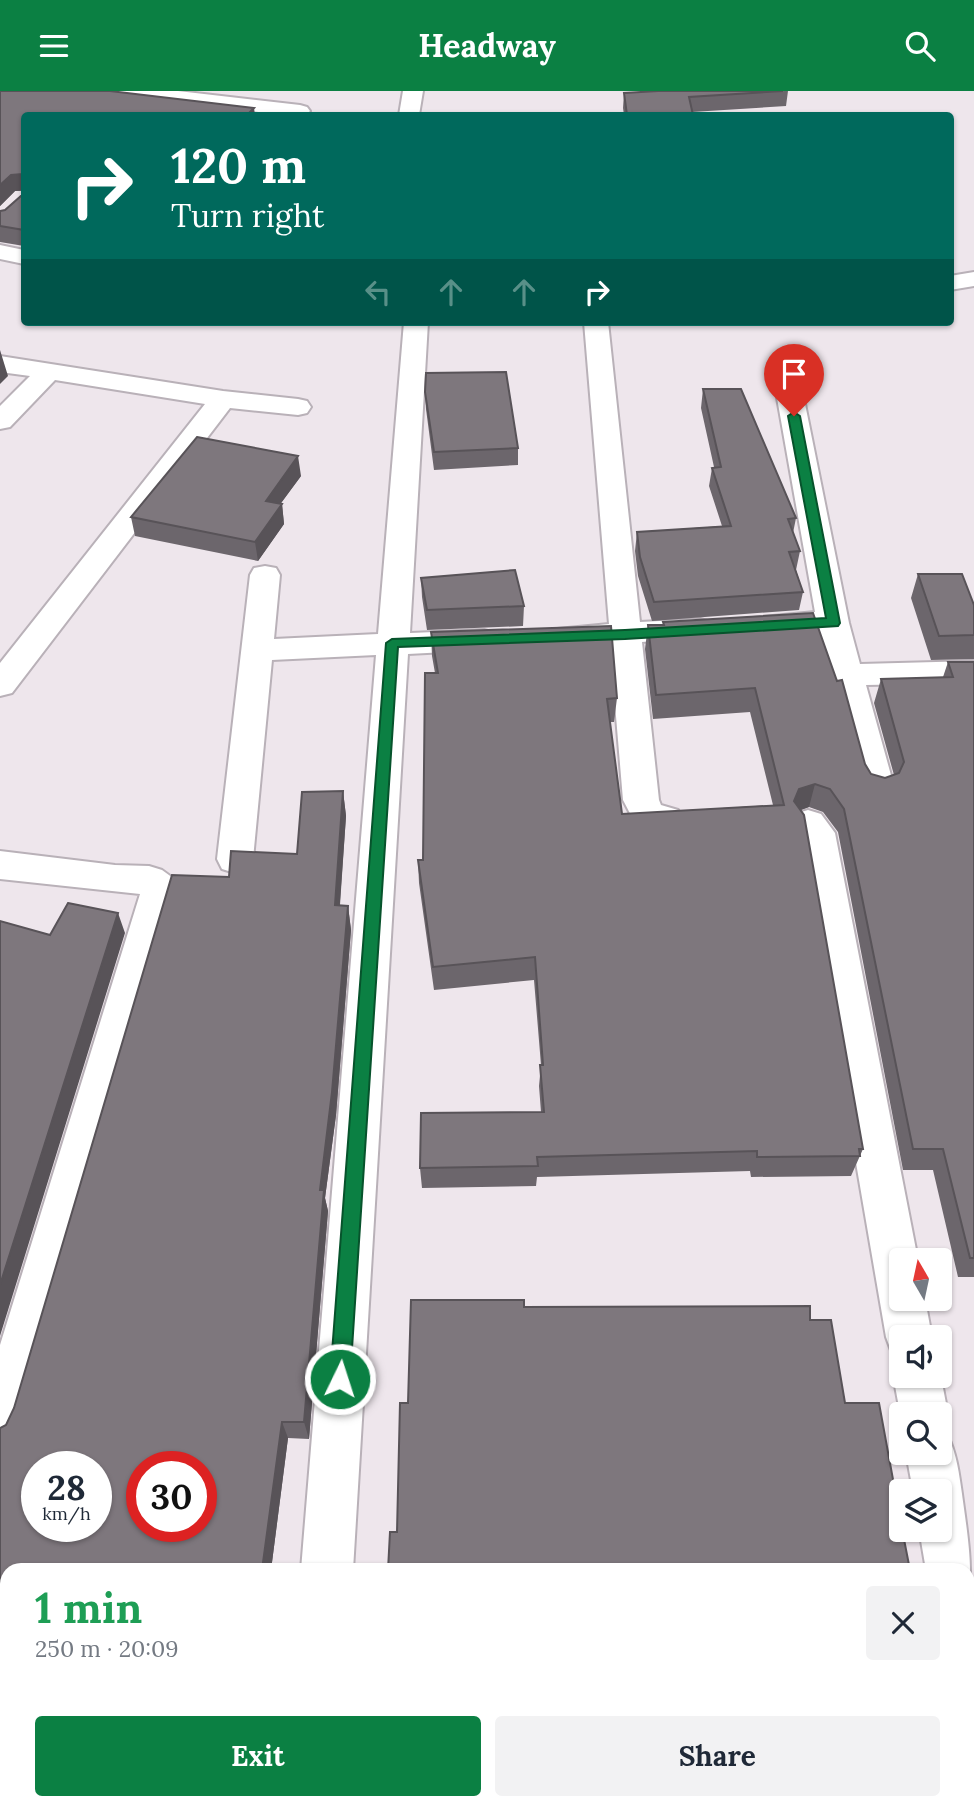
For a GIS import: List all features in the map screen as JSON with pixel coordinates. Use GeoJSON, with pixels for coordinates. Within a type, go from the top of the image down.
{"type":"FeatureCollection","features":[{"type":"Feature","properties":{"kind":"street"},"geometry":{"type":"LineString","coordinates":[[410,112],[413,91]]}},
{"type":"Feature","properties":{"kind":"street"},"geometry":{"type":"LineString","coordinates":[[134,97],[299,112]]}},
{"type":"Feature","properties":{"kind":"street"},"geometry":{"type":"LineString","coordinates":[[0,252],[21,256]]}},
{"type":"Feature","properties":{"kind":"street"},"geometry":{"type":"LineString","coordinates":[[954,282],[974,279]]}},
{"type":"Feature","properties":{"kind":"street"},"geometry":{"type":"LineString","coordinates":[[327,1563],[416,326]]}},
{"type":"Feature","properties":{"kind":"street"},"geometry":{"type":"LineString","coordinates":[[596,326],[641,800],[648,814],[665,819]]}},
{"type":"Feature","properties":{"kind":"street"},"geometry":{"type":"LineString","coordinates":[[0,364],[223,399],[298,407]]}},
{"type":"Feature","properties":{"kind":"street"},"geometry":{"type":"LineString","coordinates":[[784,364],[833,623],[877,786]]}},
{"type":"Feature","properties":{"kind":"street"},"geometry":{"type":"LineString","coordinates":[[0,421],[49,372]]}},
{"type":"Feature","properties":{"kind":"street"},"geometry":{"type":"LineString","coordinates":[[0,685],[223,399]]}},
{"type":"Feature","properties":{"kind":"street"},"geometry":{"type":"LineString","coordinates":[[235,859],[265,575]]}},
{"type":"Feature","properties":{"kind":"street"},"geometry":{"type":"LineString","coordinates":[[259,650],[625,635],[810,622],[833,623]]}},
{"type":"Feature","properties":{"kind":"street"},"geometry":{"type":"LineString","coordinates":[[846,675],[974,672]]}},
{"type":"Feature","properties":{"kind":"street"},"geometry":{"type":"LineString","coordinates":[[808,823],[817,833],[893,1248]]}},
{"type":"Feature","properties":{"kind":"street"},"geometry":{"type":"LineString","coordinates":[[0,865],[115,879],[149,880],[160,888],[0,1425]]}},
{"type":"Feature","properties":{"kind":"street"},"geometry":{"type":"LineString","coordinates":[[947,1542],[951,1563]]}},
{"type":"Feature","properties":{"kind":"building"},"geometry":{"type":"Polygon","coordinates":[[[0,91],[110,91],[254,108],[250,112],[21,112],[21,174],[11,175],[0,185],[0,91]]]}},
{"type":"Feature","properties":{"kind":"building"},"geometry":{"type":"Polygon","coordinates":[[[783,91],[689,97],[692,112],[627,112],[624,93],[783,91]]]}},
{"type":"Feature","properties":{"kind":"building"},"geometry":{"type":"Polygon","coordinates":[[[21,196],[21,230],[0,226],[0,211],[5,210],[21,196]]]}},
{"type":"Feature","properties":{"kind":"building"},"geometry":{"type":"Polygon","coordinates":[[[506,372],[518,448],[434,452],[425,392],[426,373],[506,372]]]}},
{"type":"Feature","properties":{"kind":"building"},"geometry":{"type":"Polygon","coordinates":[[[703,389],[741,389],[796,518],[788,519],[800,551],[789,552],[803,592],[654,602],[640,557],[637,532],[731,526],[712,468],[721,467],[703,389]]]}},
{"type":"Feature","properties":{"kind":"building"},"geometry":{"type":"Polygon","coordinates":[[[197,437],[298,456],[266,501],[282,504],[255,542],[131,517],[197,437]]]}},
{"type":"Feature","properties":{"kind":"building"},"geometry":{"type":"Polygon","coordinates":[[[515,570],[524,606],[427,610],[421,578],[515,570]]]}},
{"type":"Feature","properties":{"kind":"building"},"geometry":{"type":"Polygon","coordinates":[[[918,574],[962,574],[974,605],[974,635],[939,636],[918,574]]]}},
{"type":"Feature","properties":{"kind":"building"},"geometry":{"type":"Polygon","coordinates":[[[813,613],[837,681],[842,680],[865,764],[871,774],[885,778],[899,773],[904,762],[881,679],[953,677],[948,662],[974,662],[974,1258],[970,1258],[943,1149],[913,1149],[844,809],[830,789],[815,784],[799,789],[794,801],[804,815],[863,1149],[859,1149],[860,1156],[757,1157],[757,1151],[537,1157],[538,1166],[420,1168],[421,1113],[544,1112],[535,957],[433,967],[418,860],[423,860],[425,673],[438,673],[431,632],[611,626],[617,698],[607,699],[622,814],[784,805],[755,688],[656,695],[648,625],[813,613]]]}},
{"type":"Feature","properties":{"kind":"building"},"geometry":{"type":"Polygon","coordinates":[[[343,791],[335,905],[348,906],[332,1092],[320,1190],[324,1190],[304,1422],[282,1422],[263,1563],[0,1563],[0,1428],[6,1425],[14,1408],[172,875],[229,877],[231,851],[297,854],[302,792],[343,791]]]}},
{"type":"Feature","properties":{"kind":"building"},"geometry":{"type":"Polygon","coordinates":[[[68,903],[118,913],[0,1285],[0,921],[50,935],[68,903]]]}},
{"type":"Feature","properties":{"kind":"building"},"geometry":{"type":"Polygon","coordinates":[[[411,1300],[524,1300],[524,1307],[810,1306],[810,1320],[831,1320],[845,1403],[879,1403],[893,1479],[889,1479],[889,1542],[905,1542],[909,1563],[388,1563],[390,1532],[397,1532],[400,1403],[408,1403],[411,1300]]]}},
{"type":"Feature","properties":{"kind":"route"},"geometry":{"type":"LineString","coordinates":[[340,1379],[392,643],[625,635],[810,622],[833,623],[794,416]]}}]}
